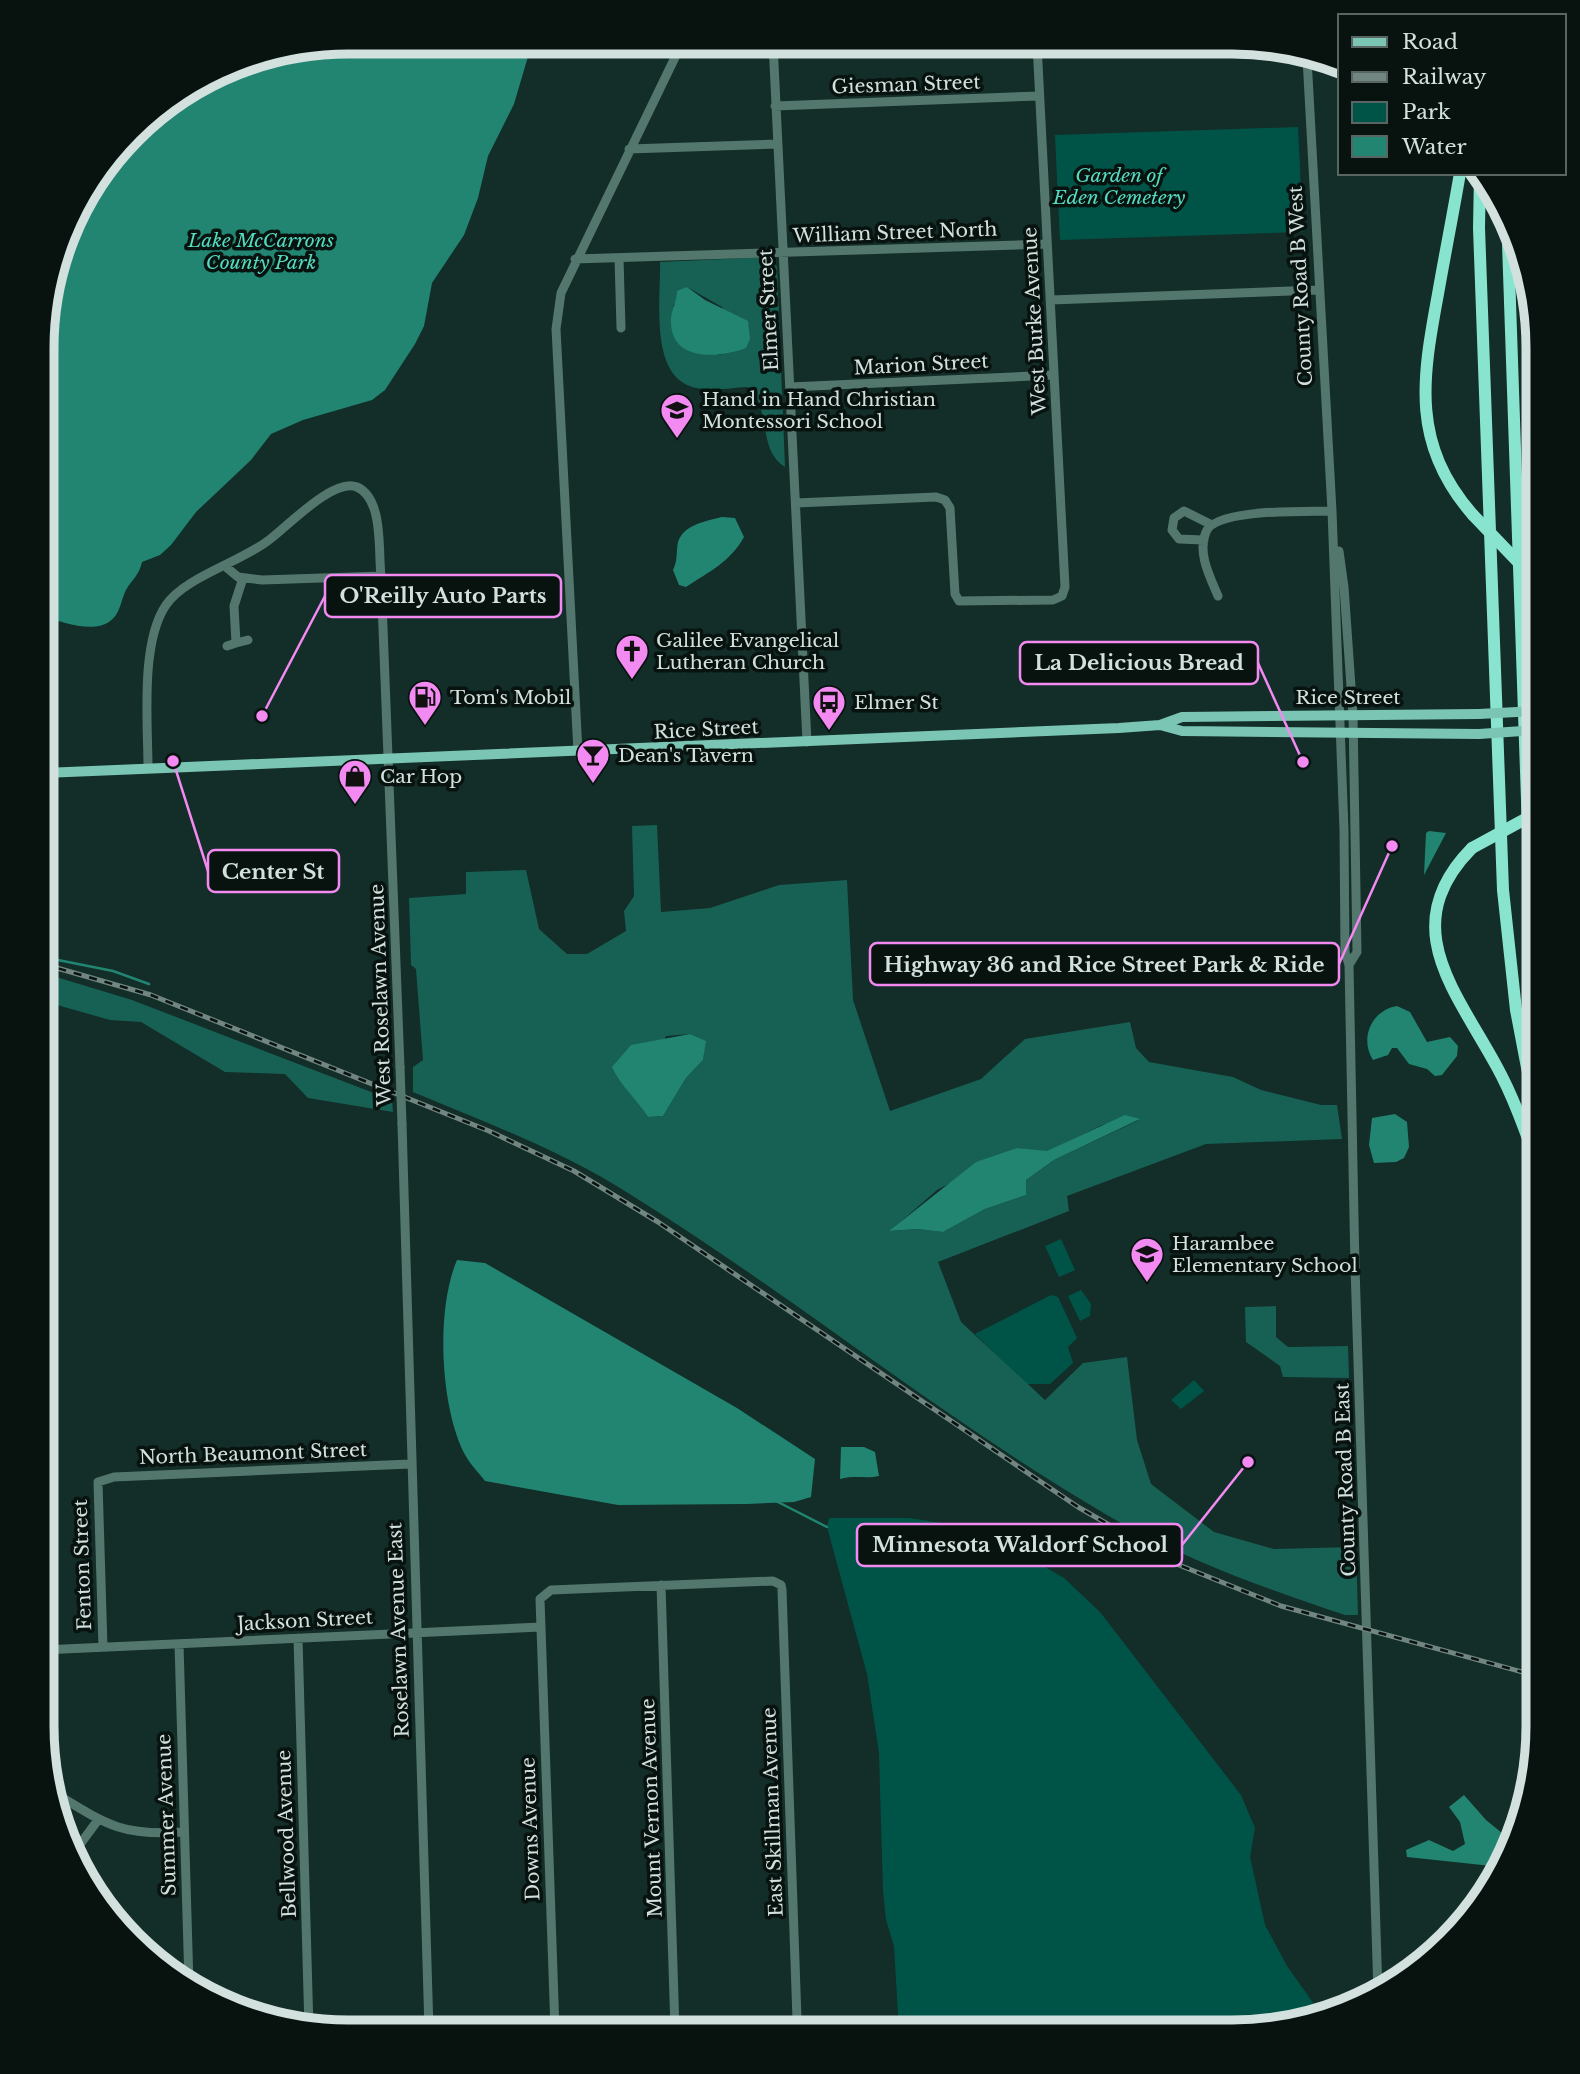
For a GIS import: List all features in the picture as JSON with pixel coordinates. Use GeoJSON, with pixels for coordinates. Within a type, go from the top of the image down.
{"type":"FeatureCollection","features":[{"type":"Feature","properties":{"kind":"highway"},"geometry":{"type":"LineString","coordinates":[[1460,175],[1428,345],[1424,387],[1426,420],[1434,457],[1451,488],[1473,515],[1526,569]]}},
{"type":"Feature","properties":{"kind":"highway"},"geometry":{"type":"LineString","coordinates":[[1480,191],[1503,890],[1514,999],[1526,1062]]}},
{"type":"Feature","properties":{"kind":"highway"},"geometry":{"type":"LineString","coordinates":[[1508,249],[1526,772]]}},
{"type":"Feature","properties":{"kind":"highway"},"geometry":{"type":"LineString","coordinates":[[1526,819],[1472,848],[1458,862],[1440,890],[1435,908],[1435,945],[1454,992],[1511,1095],[1526,1134]]}},
{"type":"Feature","properties":{"kind":"main road","name":"Rice Street"},"geometry":{"type":"LineString","coordinates":[[54,773],[1160,725],[1182,717],[1479,714],[1526,711]]}},
{"type":"Feature","properties":{"kind":"main road","name":"Rice Street"},"geometry":{"type":"LineString","coordinates":[[1160,725],[1182,732],[1353,735],[1526,731]]}},
{"type":"Feature","properties":{"kind":"street"},"geometry":{"type":"LineString","coordinates":[[578,752],[556,329],[561,293],[575,259],[676,54]]}},
{"type":"Feature","properties":{"kind":"street","name":"Elmer Street"},"geometry":{"type":"LineString","coordinates":[[773,54],[807,741]]}},
{"type":"Feature","properties":{"kind":"street","name":"West Burke Avenue"},"geometry":{"type":"LineString","coordinates":[[796,503],[936,497],[945,500],[950,508],[955,594],[959,601],[1005,602],[1062,596],[1065,587],[1037,54]]}},
{"type":"Feature","properties":{"kind":"street","name":"County Road B West"},"geometry":{"type":"LineString","coordinates":[[1307,64],[1332,511],[1344,587],[1347,715],[1340,734]]}},
{"type":"Feature","properties":{"kind":"street","name":"Giesman Street"},"geometry":{"type":"LineString","coordinates":[[775,106],[1039,96]]}},
{"type":"Feature","properties":{"kind":"street"},"geometry":{"type":"LineString","coordinates":[[629,149],[777,144]]}},
{"type":"Feature","properties":{"kind":"street","name":"William Street North"},"geometry":{"type":"LineString","coordinates":[[575,259],[1047,244]]}},
{"type":"Feature","properties":{"kind":"street"},"geometry":{"type":"LineString","coordinates":[[619,258],[621,328]]}},
{"type":"Feature","properties":{"kind":"street"},"geometry":{"type":"LineString","coordinates":[[1051,300],[1318,290]]}},
{"type":"Feature","properties":{"kind":"street","name":"Marion Street"},"geometry":{"type":"LineString","coordinates":[[790,387],[1054,375]]}},
{"type":"Feature","properties":{"kind":"street","name":"West Roselawn Avenue"},"geometry":{"type":"LineString","coordinates":[[226,567],[266,543],[329,492],[342,486],[356,486],[368,495],[375,511],[380,576],[407,1229]]}},
{"type":"Feature","properties":{"kind":"street"},"geometry":{"type":"LineString","coordinates":[[1204,540],[1179,539],[1172,530],[1174,518],[1184,511],[1210,524],[1232,516],[1332,511]]}},
{"type":"Feature","properties":{"kind":"street"},"geometry":{"type":"LineString","coordinates":[[1210,524],[1204,540],[1206,567],[1217,596]]}},
{"type":"Feature","properties":{"kind":"street"},"geometry":{"type":"LineString","coordinates":[[148,768],[149,669],[161,616],[166,605],[179,592],[226,567],[243,578],[380,576]]}},
{"type":"Feature","properties":{"kind":"street"},"geometry":{"type":"LineString","coordinates":[[243,578],[233,606],[231,644],[248,640]]}},
{"type":"Feature","properties":{"kind":"street","name":"County Road B East"},"geometry":{"type":"LineString","coordinates":[[1347,715],[1353,735],[1357,952],[1349,965]]}},
{"type":"Feature","properties":{"kind":"street","name":"County Road B East"},"geometry":{"type":"LineString","coordinates":[[1340,734],[1378,1981]]}},
{"type":"Feature","properties":{"kind":"street","name":"Roselawn Avenue East"},"geometry":{"type":"LineString","coordinates":[[407,1229],[410,1464],[429,2020]]}},
{"type":"Feature","properties":{"kind":"street","name":"North Beaumont Street"},"geometry":{"type":"LineString","coordinates":[[98,1482],[114,1477],[410,1464]]}},
{"type":"Feature","properties":{"kind":"street","name":"Fenton Street"},"geometry":{"type":"LineString","coordinates":[[98,1482],[103,1647]]}},
{"type":"Feature","properties":{"kind":"street","name":"East Skillman Avenue"},"geometry":{"type":"LineString","coordinates":[[661,1585],[773,1581],[781,1585],[797,2020]]}},
{"type":"Feature","properties":{"kind":"street"},"geometry":{"type":"LineString","coordinates":[[541,1627],[540,1599],[548,1591],[661,1585]]}},
{"type":"Feature","properties":{"kind":"street","name":"Mount Vernon Avenue"},"geometry":{"type":"LineString","coordinates":[[661,1585],[675,2020]]}},
{"type":"Feature","properties":{"kind":"street","name":"Jackson Street"},"geometry":{"type":"LineString","coordinates":[[54,1649],[541,1627]]}},
{"type":"Feature","properties":{"kind":"street","name":"Downs Avenue"},"geometry":{"type":"LineString","coordinates":[[541,1627],[555,2020]]}},
{"type":"Feature","properties":{"kind":"street","name":"Bellwood Avenue"},"geometry":{"type":"LineString","coordinates":[[298,1638],[309,2017]]}},
{"type":"Feature","properties":{"kind":"street","name":"Summer Avenue"},"geometry":{"type":"LineString","coordinates":[[179,1644],[189,1972]]}},
{"type":"Feature","properties":{"kind":"street"},"geometry":{"type":"LineString","coordinates":[[63,1798],[98,1820],[138,1833],[184,1832]]}},
{"type":"Feature","properties":{"kind":"street"},"geometry":{"type":"LineString","coordinates":[[80,1844],[98,1820]]}},
{"type":"Feature","properties":{"kind":"green space","name":"Garden of Eden Cemetery"},"geometry":{"type":"Polygon","coordinates":[[[1298,127],[1303,232],[1060,240],[1055,135],[1298,127]]]}},
{"type":"Feature","properties":{"kind":"green space"},"geometry":{"type":"Polygon","coordinates":[[[1061,1239],[1075,1270],[1059,1277],[1045,1246],[1061,1239]]]}},
{"type":"Feature","properties":{"kind":"green space"},"geometry":{"type":"Polygon","coordinates":[[[1081,1290],[1091,1304],[1090,1316],[1080,1321],[1068,1296],[1081,1290]]]}},
{"type":"Feature","properties":{"kind":"green space"},"geometry":{"type":"Polygon","coordinates":[[[1051,1295],[1058,1297],[1077,1338],[1068,1347],[1073,1363],[1050,1384],[1026,1384],[975,1334],[1051,1295]]]}},
{"type":"Feature","properties":{"kind":"green space"},"geometry":{"type":"Polygon","coordinates":[[[1194,1380],[1204,1391],[1181,1409],[1171,1400],[1194,1380]]]}},
{"type":"Feature","properties":{"kind":"green space"},"geometry":{"type":"Polygon","coordinates":[[[829,1518],[909,1518],[955,1525],[998,1539],[1064,1578],[1100,1612],[1241,1795],[1255,1828],[1250,1857],[1265,1925],[1287,1966],[1316,2007],[1270,2017],[1231,2020],[898,2020],[894,1946],[886,1920],[883,1891],[879,1753],[867,1674],[827,1527],[829,1518]]]}},
{"type":"Feature","properties":{"kind":"shaded area"},"geometry":{"type":"Polygon","coordinates":[[[769,257],[777,267],[785,467],[770,450],[760,405],[747,387],[701,389],[687,385],[675,376],[667,363],[660,330],[660,262],[769,257]],[[687,287],[673,306],[719,355],[746,348],[722,307],[687,287]]]}},
{"type":"Feature","properties":{"kind":"shaded area"},"geometry":{"type":"Polygon","coordinates":[[[657,825],[661,912],[710,908],[779,885],[847,880],[853,1000],[890,1111],[981,1079],[1025,1039],[1130,1022],[1136,1048],[1149,1062],[1233,1077],[1261,1090],[1321,1105],[1337,1105],[1342,1139],[1206,1144],[1067,1196],[1069,1211],[938,1262],[961,1322],[1045,1400],[1083,1363],[1127,1357],[1137,1440],[1151,1484],[1214,1532],[1274,1549],[1356,1547],[1358,1615],[1345,1615],[1254,1583],[1135,1531],[985,1438],[748,1272],[628,1193],[550,1150],[413,1092],[413,1067],[423,1060],[416,969],[411,965],[409,898],[466,894],[466,872],[526,870],[539,929],[567,954],[587,954],[626,931],[624,911],[634,896],[632,826],[657,825]],[[690,1034],[666,1036],[637,1100],[648,1117],[663,1116],[686,1078],[703,1060],[705,1041],[690,1034]],[[1139,1120],[1102,1125],[1047,1152],[1017,1148],[937,1190],[890,1231],[917,1229],[943,1232],[985,1209],[1026,1195],[1026,1180],[1054,1160],[1139,1120]]]}},
{"type":"Feature","properties":{"kind":"shaded area"},"geometry":{"type":"Polygon","coordinates":[[[54,976],[132,1000],[392,1100],[393,1112],[308,1098],[285,1074],[225,1072],[141,1022],[110,1020],[54,1004],[54,976]]]}},
{"type":"Feature","properties":{"kind":"shaded area"},"geometry":{"type":"Polygon","coordinates":[[[1276,1306],[1276,1337],[1288,1347],[1348,1346],[1349,1378],[1283,1377],[1280,1366],[1246,1342],[1245,1307],[1276,1306]]]}},
{"type":"Feature","properties":{"kind":"water","name":"Lake McCarrons County Park"},"geometry":{"type":"Polygon","coordinates":[[[349,54],[529,54],[514,104],[488,156],[478,198],[464,235],[432,283],[424,326],[385,390],[372,400],[303,420],[271,434],[251,460],[196,512],[171,545],[160,555],[142,562],[126,590],[118,612],[109,622],[92,627],[54,619],[54,349],[57,310],[64,272],[77,236],[94,201],[115,169],[140,140],[185,104],[218,85],[272,64],[349,54]]]}},
{"type":"Feature","properties":{"kind":"water"},"geometry":{"type":"Polygon","coordinates":[[[687,287],[705,300],[748,321],[750,339],[746,348],[711,355],[688,351],[679,345],[673,336],[671,319],[677,291],[687,287]]]}},
{"type":"Feature","properties":{"kind":"water"},"geometry":{"type":"Polygon","coordinates":[[[722,517],[735,518],[744,537],[739,545],[711,571],[686,587],[679,585],[673,570],[681,536],[697,524],[722,517]]]}},
{"type":"Feature","properties":{"kind":"water"},"geometry":{"type":"Polygon","coordinates":[[[1426,833],[1446,833],[1424,875],[1426,833]]]}},
{"type":"Feature","properties":{"kind":"water"},"geometry":{"type":"Polygon","coordinates":[[[1397,1006],[1410,1012],[1427,1042],[1450,1037],[1458,1046],[1457,1056],[1442,1075],[1435,1076],[1427,1069],[1409,1064],[1397,1048],[1392,1048],[1388,1055],[1373,1060],[1367,1043],[1370,1026],[1381,1013],[1397,1006]]]}},
{"type":"Feature","properties":{"kind":"water"},"geometry":{"type":"Polygon","coordinates":[[[690,1034],[706,1041],[703,1060],[686,1078],[663,1116],[648,1117],[612,1067],[631,1045],[690,1034]]]}},
{"type":"Feature","properties":{"kind":"water"},"geometry":{"type":"Polygon","coordinates":[[[1395,1114],[1407,1122],[1409,1147],[1404,1158],[1396,1162],[1374,1163],[1369,1145],[1372,1118],[1395,1114]]]}},
{"type":"Feature","properties":{"kind":"water"},"geometry":{"type":"Polygon","coordinates":[[[1125,1115],[1140,1119],[1054,1160],[1026,1180],[1026,1195],[985,1209],[943,1232],[917,1229],[889,1231],[976,1162],[1017,1148],[1047,1151],[1125,1115]]]}},
{"type":"Feature","properties":{"kind":"water"},"geometry":{"type":"Polygon","coordinates":[[[457,1260],[485,1263],[737,1408],[815,1459],[811,1497],[794,1502],[747,1504],[618,1505],[485,1481],[463,1451],[455,1431],[445,1382],[446,1304],[457,1260]]]}},
{"type":"Feature","properties":{"kind":"water"},"geometry":{"type":"Polygon","coordinates":[[[841,1447],[864,1447],[875,1452],[879,1476],[840,1479],[841,1447]]]}},
{"type":"Feature","properties":{"kind":"water"},"geometry":{"type":"Polygon","coordinates":[[[1464,1795],[1486,1820],[1504,1835],[1490,1866],[1407,1857],[1406,1850],[1429,1840],[1453,1851],[1465,1844],[1460,1822],[1449,1807],[1464,1795]]]}},
{"type":"Feature","properties":{"kind":"waterway"},"geometry":{"type":"LineString","coordinates":[[54,959],[113,971],[149,984]]}},
{"type":"Feature","properties":{"kind":"waterway"},"geometry":{"type":"LineString","coordinates":[[776,1501],[827,1527]]}},
{"type":"Feature","properties":{"kind":"railway"},"geometry":{"type":"LineString","coordinates":[[54,967],[151,995],[489,1131],[574,1171],[658,1222],[1078,1507],[1179,1565],[1281,1606],[1526,1673]]}},
{"type":"Feature","properties":{"kind":"place","name":"Hand in Hand Christian Montessori School"},"geometry":{"type":"Point","coordinates":[677,440]}},
{"type":"Feature","properties":{"kind":"place","name":"Galilee Evangelical Lutheran Church"},"geometry":{"type":"Point","coordinates":[632,681]}},
{"type":"Feature","properties":{"kind":"place","name":"O'Reilly Auto Parts"},"geometry":{"type":"Point","coordinates":[262,716]}},
{"type":"Feature","properties":{"kind":"place","name":"Tom's Mobil"},"geometry":{"type":"Point","coordinates":[425,727]}},
{"type":"Feature","properties":{"kind":"place","name":"Elmer St"},"geometry":{"type":"Point","coordinates":[829,732]}},
{"type":"Feature","properties":{"kind":"place","name":"Center St"},"geometry":{"type":"Point","coordinates":[173,761]}},
{"type":"Feature","properties":{"kind":"place","name":"La Delicious Bread"},"geometry":{"type":"Point","coordinates":[1303,762]}},
{"type":"Feature","properties":{"kind":"place","name":"Dean's Tavern"},"geometry":{"type":"Point","coordinates":[593,785]}},
{"type":"Feature","properties":{"kind":"place","name":"Car Hop"},"geometry":{"type":"Point","coordinates":[355,806]}},
{"type":"Feature","properties":{"kind":"place","name":"Highway 36 and Rice Street Park & Ride"},"geometry":{"type":"Point","coordinates":[1392,846]}},
{"type":"Feature","properties":{"kind":"place","name":"Harambee Elementary School"},"geometry":{"type":"Point","coordinates":[1147,1284]}},
{"type":"Feature","properties":{"kind":"place","name":"Minnesota Waldorf School"},"geometry":{"type":"Point","coordinates":[1248,1462]}}]}
